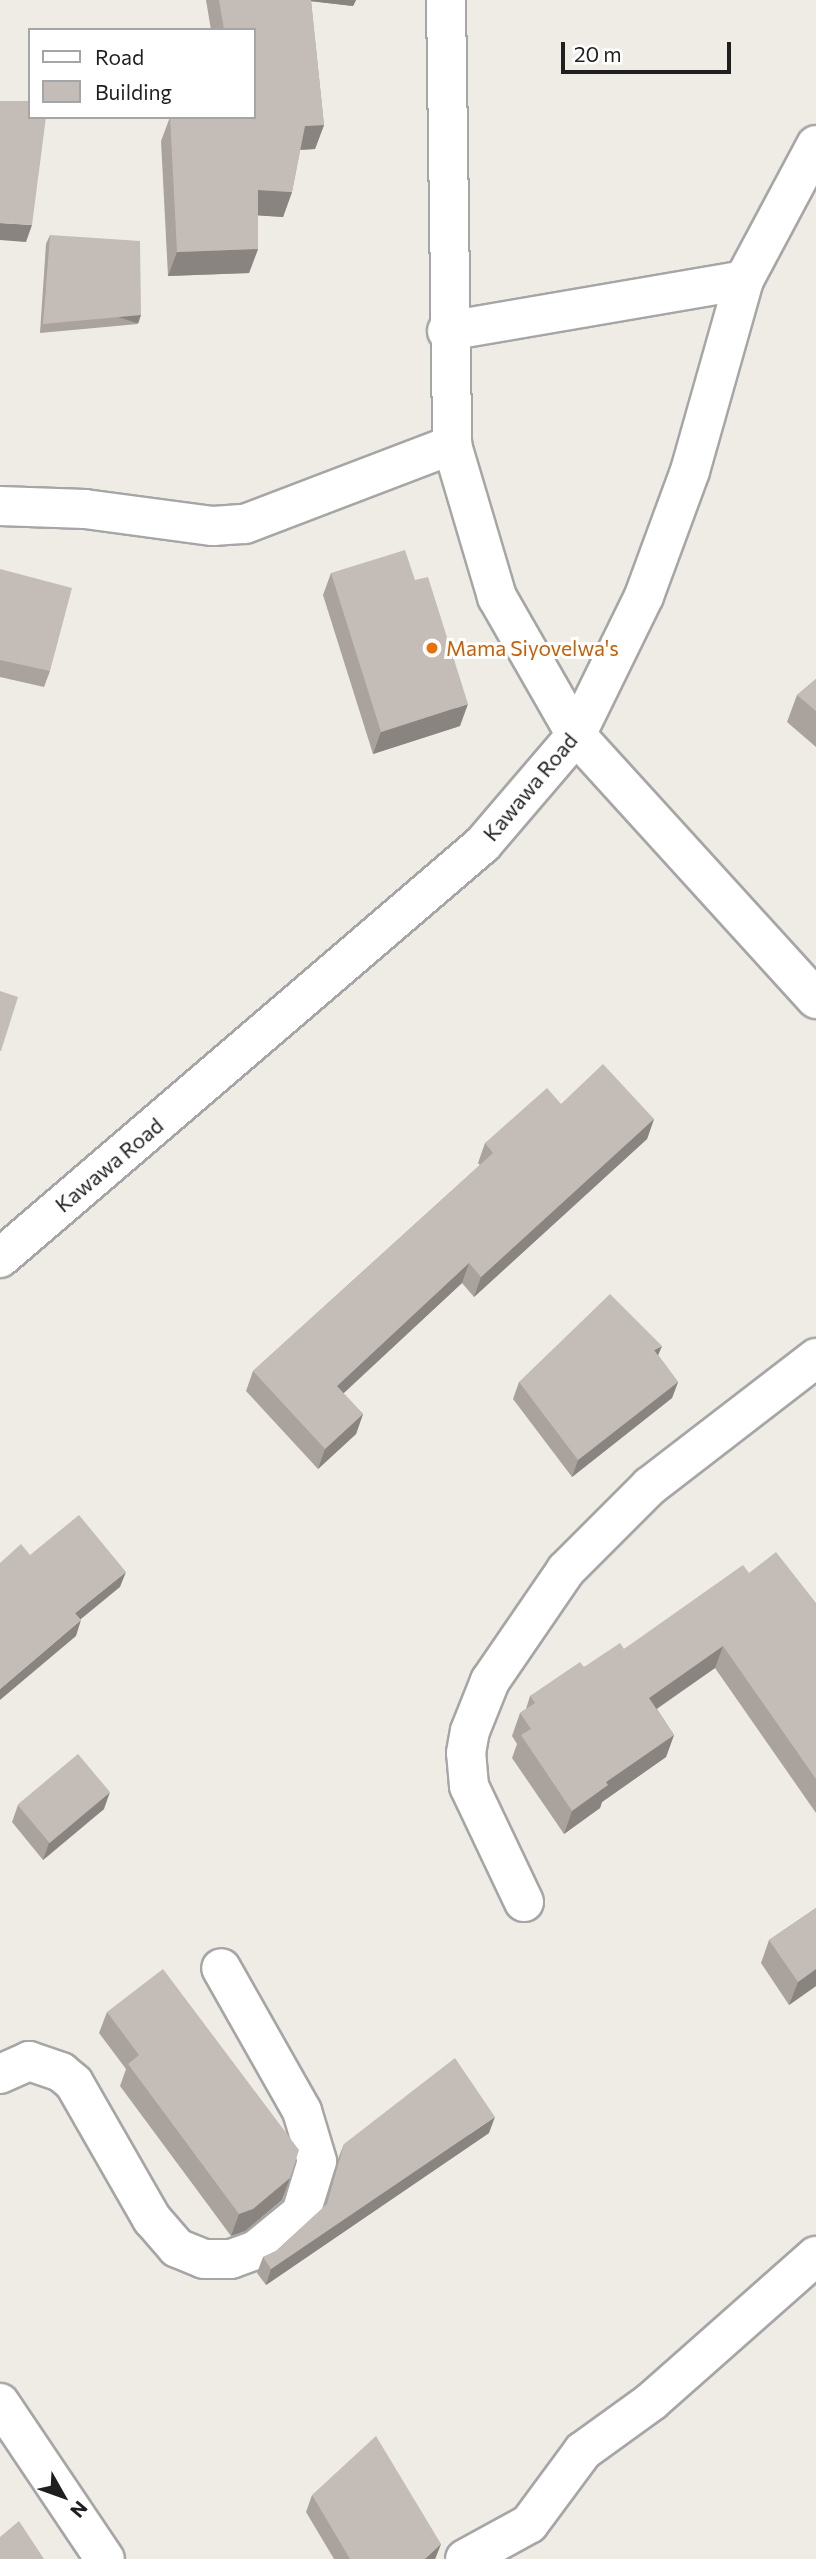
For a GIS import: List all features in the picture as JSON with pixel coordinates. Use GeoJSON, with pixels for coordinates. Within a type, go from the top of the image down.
{"type":"FeatureCollection","features":[{"type":"Feature","properties":{"kind":"street"},"geometry":{"type":"LineString","coordinates":[[446,0],[447,331],[452,445],[498,597],[576,734],[816,999]]}},
{"type":"Feature","properties":{"kind":"street","name":"Kawawa Road"},"geometry":{"type":"LineString","coordinates":[[0,1258],[483,844],[576,734],[644,596],[690,471],[744,280],[816,145]]}},
{"type":"Feature","properties":{"kind":"street"},"geometry":{"type":"LineString","coordinates":[[447,331],[744,280]]}},
{"type":"Feature","properties":{"kind":"street"},"geometry":{"type":"LineString","coordinates":[[0,506],[85,509],[213,526],[245,524],[452,445]]}},
{"type":"Feature","properties":{"kind":"street"},"geometry":{"type":"LineString","coordinates":[[524,1902],[469,1786],[466,1754],[470,1731],[490,1681],[566,1570],[641,1495],[816,1358]]}},
{"type":"Feature","properties":{"kind":"street"},"geometry":{"type":"LineString","coordinates":[[0,2074],[29,2061],[61,2072],[74,2083],[152,2220],[177,2248],[204,2259],[231,2259],[256,2250],[301,2213],[317,2161],[302,2111],[221,1968]]}},
{"type":"Feature","properties":{"kind":"street"},"geometry":{"type":"LineString","coordinates":[[465,2559],[528,2524],[583,2451],[653,2402],[816,2256]]}},
{"type":"Feature","properties":{"kind":"street"},"geometry":{"type":"LineString","coordinates":[[0,2403],[105,2559]]}},
{"type":"Feature","properties":{"kind":"building"},"geometry":{"type":"Polygon","coordinates":[[[219,0],[311,0],[324,125],[305,126],[292,192],[258,190],[258,249],[177,252],[170,119],[256,119],[256,28],[224,28],[219,0]]]}},
{"type":"Feature","properties":{"kind":"building"},"geometry":{"type":"Polygon","coordinates":[[[0,101],[28,101],[28,119],[46,119],[32,225],[0,223],[0,101]]]}},
{"type":"Feature","properties":{"kind":"building"},"geometry":{"type":"Polygon","coordinates":[[[50,235],[140,241],[141,315],[43,324],[50,235]]]}},
{"type":"Feature","properties":{"kind":"building"},"geometry":{"type":"Polygon","coordinates":[[[405,550],[415,580],[428,577],[468,704],[381,732],[331,573],[405,550]]]}},
{"type":"Feature","properties":{"kind":"building"},"geometry":{"type":"Polygon","coordinates":[[[0,569],[72,588],[50,671],[0,660],[0,569]]]}},
{"type":"Feature","properties":{"kind":"building"},"geometry":{"type":"Polygon","coordinates":[[[816,679],[816,711],[797,695],[816,679]]]}},
{"type":"Feature","properties":{"kind":"building"},"geometry":{"type":"Polygon","coordinates":[[[0,991],[18,997],[1,1051],[0,1051],[0,991]]]}},
{"type":"Feature","properties":{"kind":"building"},"geometry":{"type":"Polygon","coordinates":[[[603,1064],[654,1119],[481,1277],[469,1263],[337,1386],[363,1414],[325,1449],[253,1371],[493,1153],[485,1143],[547,1088],[561,1104],[603,1064]]]}},
{"type":"Feature","properties":{"kind":"building"},"geometry":{"type":"Polygon","coordinates":[[[610,1294],[662,1346],[654,1350],[678,1382],[578,1460],[519,1382],[610,1294]]]}},
{"type":"Feature","properties":{"kind":"building"},"geometry":{"type":"Polygon","coordinates":[[[79,1515],[126,1572],[75,1613],[81,1620],[0,1689],[0,1563],[21,1544],[30,1555],[79,1515]]]}},
{"type":"Feature","properties":{"kind":"building"},"geometry":{"type":"Polygon","coordinates":[[[776,1552],[816,1603],[816,1779],[723,1646],[649,1698],[674,1735],[606,1782],[608,1785],[572,1811],[521,1735],[531,1729],[520,1713],[535,1703],[530,1696],[580,1662],[584,1667],[620,1643],[624,1649],[743,1565],[749,1573],[776,1552]]]}},
{"type":"Feature","properties":{"kind":"building"},"geometry":{"type":"Polygon","coordinates":[[[78,1754],[110,1792],[50,1843],[17,1805],[78,1754]]]}},
{"type":"Feature","properties":{"kind":"building"},"geometry":{"type":"Polygon","coordinates":[[[816,1908],[816,1969],[798,1982],[769,1940],[816,1908]]]}},
{"type":"Feature","properties":{"kind":"building"},"geometry":{"type":"Polygon","coordinates":[[[163,1969],[299,2150],[290,2178],[253,2209],[239,2214],[128,2064],[139,2055],[107,2012],[163,1969]]]}},
{"type":"Feature","properties":{"kind":"building"},"geometry":{"type":"Polygon","coordinates":[[[455,2058],[495,2117],[271,2269],[263,2257],[276,2251],[327,2204],[344,2144],[455,2058]]]}},
{"type":"Feature","properties":{"kind":"building"},"geometry":{"type":"Polygon","coordinates":[[[376,2436],[441,2544],[425,2559],[350,2559],[312,2495],[376,2436]]]}},
{"type":"Feature","properties":{"kind":"building"},"geometry":{"type":"Polygon","coordinates":[[[19,2521],[44,2559],[0,2559],[0,2537],[19,2521]]]}},
{"type":"Feature","properties":{"kind":"place","name":"Mama Siyovelwa's"},"geometry":{"type":"Point","coordinates":[432,648]}}]}
